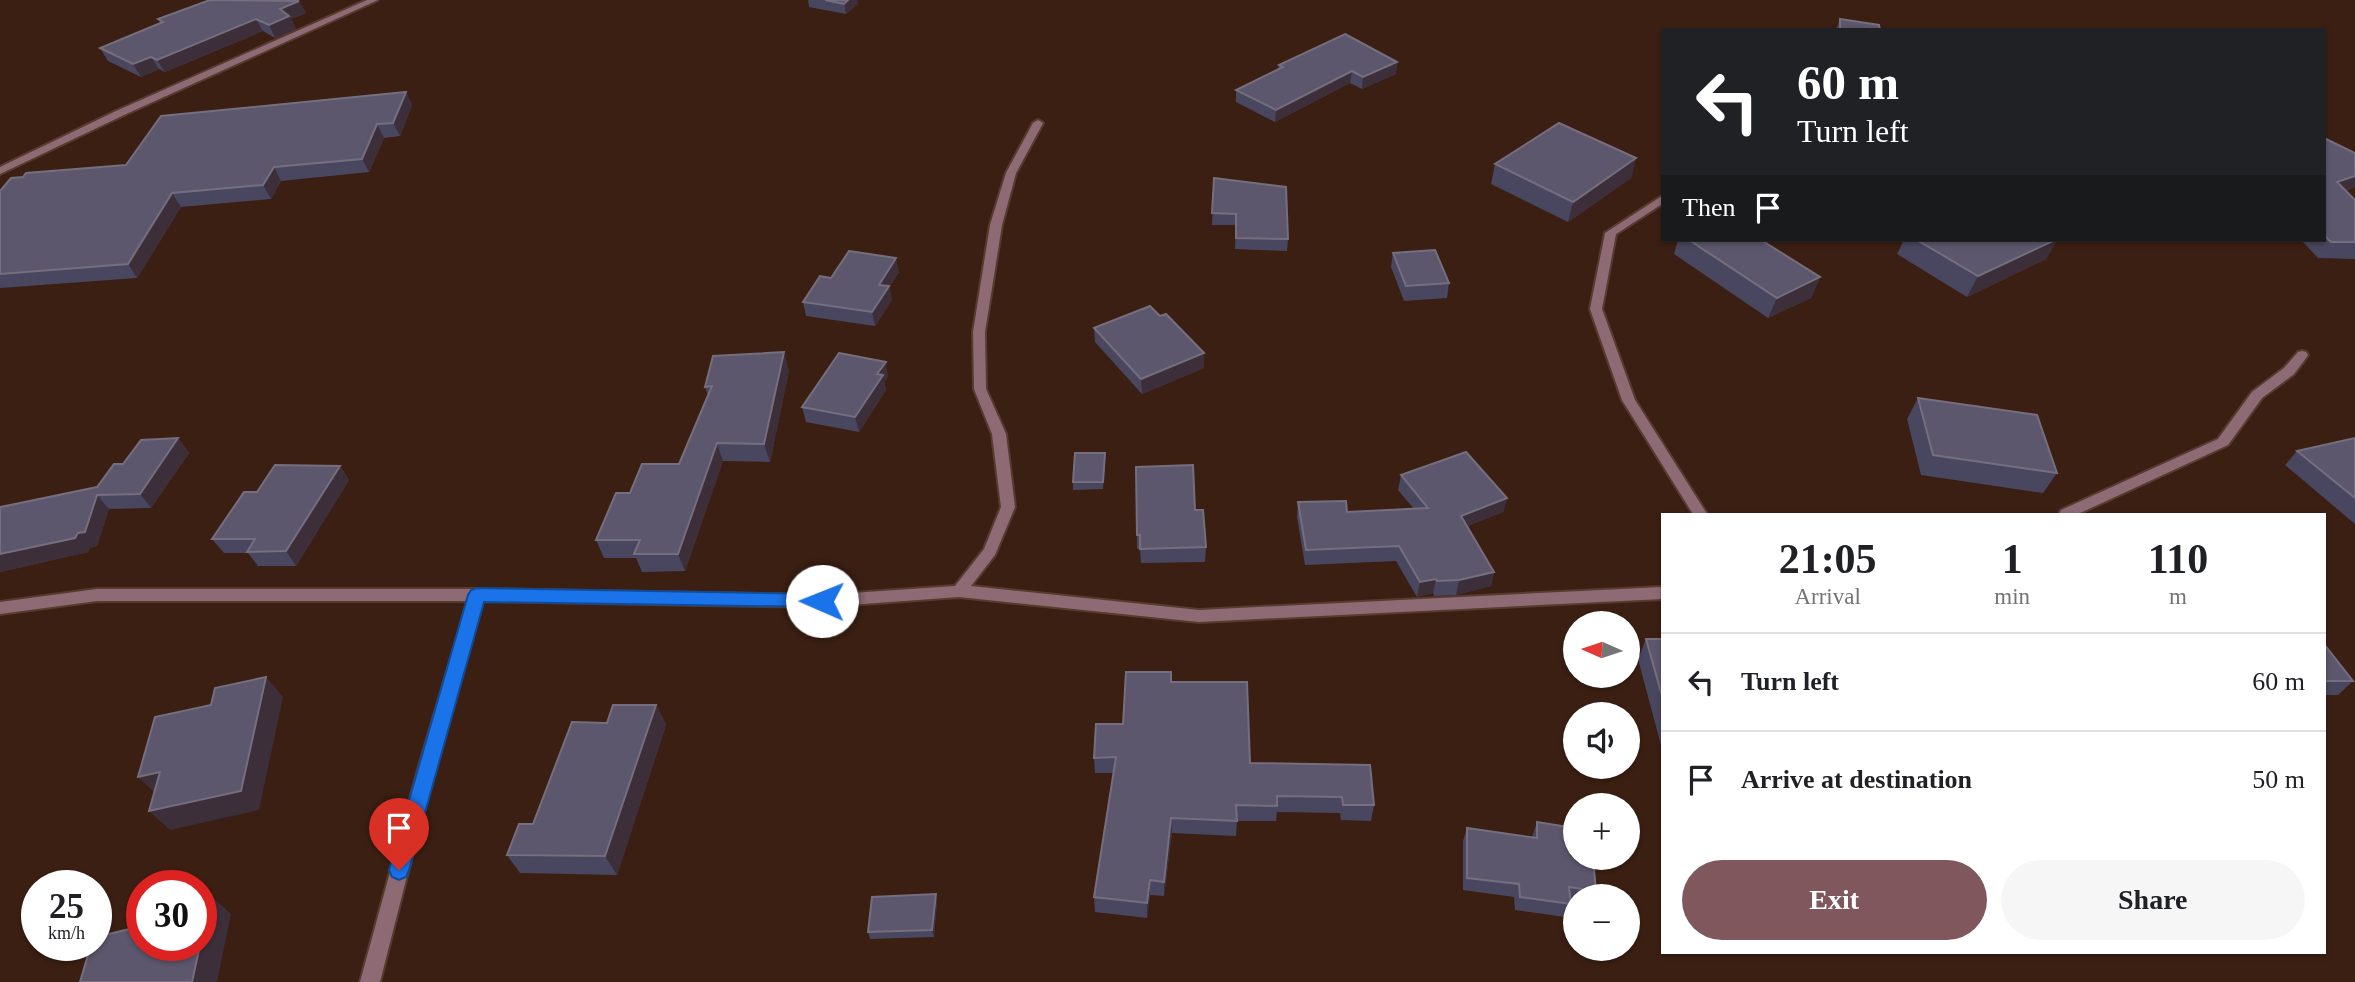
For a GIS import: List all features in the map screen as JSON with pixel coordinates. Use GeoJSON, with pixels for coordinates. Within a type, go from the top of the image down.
{"type":"FeatureCollection","features":[{"type":"Feature","properties":{"kind":"street"},"geometry":{"type":"LineString","coordinates":[[0,171],[120,113],[257,55],[374,0]]}},
{"type":"Feature","properties":{"kind":"street"},"geometry":{"type":"LineString","coordinates":[[959,591],[989,551],[1008,507],[999,434],[980,389],[979,332],[996,225],[1010,173],[1038,123]]}},
{"type":"Feature","properties":{"kind":"street"},"geometry":{"type":"LineString","coordinates":[[1661,200],[1611,233],[1596,309],[1629,400],[1699,513]]}},
{"type":"Feature","properties":{"kind":"street"},"geometry":{"type":"LineString","coordinates":[[2068,513],[2223,442],[2257,395],[2289,371],[2302,355]]}},
{"type":"Feature","properties":{"kind":"street"},"geometry":{"type":"LineString","coordinates":[[0,608],[97,595],[477,595],[822,601],[959,591],[1199,616],[1661,593]]}},
{"type":"Feature","properties":{"kind":"street"},"geometry":{"type":"LineString","coordinates":[[370,982],[427,766],[477,595]]}},
{"type":"Feature","properties":{"kind":"building"},"geometry":{"type":"Polygon","coordinates":[[[210,0],[299,1],[280,9],[289,16],[269,25],[256,19],[157,60],[151,57],[133,64],[100,48],[163,22],[158,19],[210,0]]]}},
{"type":"Feature","properties":{"kind":"building"},"geometry":{"type":"Polygon","coordinates":[[[825,0],[848,0],[844,4],[825,0]]]}},
{"type":"Feature","properties":{"kind":"building"},"geometry":{"type":"Polygon","coordinates":[[[1840,19],[1879,25],[1880,28],[1840,28],[1840,19]]]}},
{"type":"Feature","properties":{"kind":"building"},"geometry":{"type":"Polygon","coordinates":[[[1345,34],[1397,62],[1363,77],[1352,71],[1276,110],[1236,90],[1283,67],[1279,65],[1345,34]]]}},
{"type":"Feature","properties":{"kind":"building"},"geometry":{"type":"Polygon","coordinates":[[[406,92],[393,123],[377,124],[362,159],[274,167],[263,185],[172,193],[128,264],[0,274],[0,191],[11,178],[23,177],[26,173],[126,165],[161,116],[406,92]]]}},
{"type":"Feature","properties":{"kind":"building"},"geometry":{"type":"Polygon","coordinates":[[[1559,123],[1636,158],[1573,202],[1495,164],[1559,123]]]}},
{"type":"Feature","properties":{"kind":"building"},"geometry":{"type":"Polygon","coordinates":[[[2326,139],[2355,153],[2355,176],[2337,182],[2355,200],[2355,242],[2331,242],[2326,237],[2326,139]]]}},
{"type":"Feature","properties":{"kind":"building"},"geometry":{"type":"Polygon","coordinates":[[[1214,178],[1286,187],[1288,239],[1236,238],[1236,214],[1212,213],[1214,178]]]}},
{"type":"Feature","properties":{"kind":"building"},"geometry":{"type":"Polygon","coordinates":[[[1692,242],[1764,242],[1820,277],[1777,298],[1692,242]]]}},
{"type":"Feature","properties":{"kind":"building"},"geometry":{"type":"Polygon","coordinates":[[[1920,242],[2051,242],[1978,276],[1920,242]]]}},
{"type":"Feature","properties":{"kind":"building"},"geometry":{"type":"Polygon","coordinates":[[[1435,250],[1449,283],[1406,286],[1393,253],[1435,250]]]}},
{"type":"Feature","properties":{"kind":"building"},"geometry":{"type":"Polygon","coordinates":[[[849,251],[896,258],[879,285],[889,286],[872,312],[803,302],[820,276],[831,278],[849,251]]]}},
{"type":"Feature","properties":{"kind":"building"},"geometry":{"type":"Polygon","coordinates":[[[1150,306],[1160,316],[1166,314],[1204,353],[1141,379],[1094,328],[1150,306]]]}},
{"type":"Feature","properties":{"kind":"building"},"geometry":{"type":"Polygon","coordinates":[[[784,352],[764,444],[717,443],[678,554],[634,554],[640,540],[596,540],[616,493],[630,493],[642,464],[679,464],[712,386],[705,387],[713,356],[784,352]]]}},
{"type":"Feature","properties":{"kind":"building"},"geometry":{"type":"Polygon","coordinates":[[[839,353],[886,362],[877,374],[883,375],[855,417],[802,407],[839,353]]]}},
{"type":"Feature","properties":{"kind":"building"},"geometry":{"type":"Polygon","coordinates":[[[1918,398],[2037,415],[2057,473],[1933,455],[1918,398]]]}},
{"type":"Feature","properties":{"kind":"building"},"geometry":{"type":"Polygon","coordinates":[[[178,438],[140,494],[97,495],[85,532],[78,533],[75,538],[0,554],[1,507],[97,487],[114,464],[123,464],[141,440],[178,438]]]}},
{"type":"Feature","properties":{"kind":"building"},"geometry":{"type":"Polygon","coordinates":[[[2355,438],[2355,498],[2297,451],[2355,438]]]}},
{"type":"Feature","properties":{"kind":"building"},"geometry":{"type":"Polygon","coordinates":[[[1466,452],[1507,498],[1461,516],[1494,572],[1459,580],[1436,579],[1420,582],[1399,546],[1306,550],[1298,502],[1346,501],[1347,512],[1428,508],[1401,475],[1466,452]]]}},
{"type":"Feature","properties":{"kind":"building"},"geometry":{"type":"Polygon","coordinates":[[[1075,453],[1105,453],[1103,482],[1073,482],[1075,453]]]}},
{"type":"Feature","properties":{"kind":"building"},"geometry":{"type":"Polygon","coordinates":[[[275,465],[340,466],[286,551],[247,552],[255,539],[212,539],[244,492],[257,492],[275,465]]]}},
{"type":"Feature","properties":{"kind":"building"},"geometry":{"type":"Polygon","coordinates":[[[1193,465],[1195,510],[1203,510],[1206,547],[1140,549],[1140,535],[1137,535],[1136,467],[1193,465]]]}},
{"type":"Feature","properties":{"kind":"building"},"geometry":{"type":"Polygon","coordinates":[[[1646,639],[1661,639],[1661,692],[1646,639]]]}},
{"type":"Feature","properties":{"kind":"building"},"geometry":{"type":"Polygon","coordinates":[[[2326,647],[2353,681],[2326,681],[2326,647]]]}},
{"type":"Feature","properties":{"kind":"building"},"geometry":{"type":"Polygon","coordinates":[[[1126,672],[1171,672],[1171,682],[1247,682],[1250,763],[1370,765],[1374,805],[1343,805],[1342,797],[1277,796],[1277,806],[1236,805],[1237,821],[1171,818],[1164,882],[1150,880],[1147,903],[1094,897],[1116,757],[1094,758],[1096,724],[1123,724],[1126,672]]]}},
{"type":"Feature","properties":{"kind":"building"},"geometry":{"type":"Polygon","coordinates":[[[266,677],[241,791],[149,811],[160,772],[138,777],[155,717],[211,705],[215,688],[266,677]]]}},
{"type":"Feature","properties":{"kind":"building"},"geometry":{"type":"Polygon","coordinates":[[[613,705],[656,705],[605,856],[507,855],[519,824],[533,824],[572,722],[607,723],[613,705]]]}},
{"type":"Feature","properties":{"kind":"building"},"geometry":{"type":"Polygon","coordinates":[[[1537,822],[1563,826],[1563,870],[1594,870],[1595,884],[1563,884],[1563,903],[1520,897],[1519,884],[1467,878],[1467,828],[1537,838],[1537,822]]]}},
{"type":"Feature","properties":{"kind":"building"},"geometry":{"type":"Polygon","coordinates":[[[936,894],[932,930],[868,932],[872,897],[936,894]]]}},
{"type":"Feature","properties":{"kind":"building"},"geometry":{"type":"Polygon","coordinates":[[[126,930],[126,961],[197,961],[192,982],[80,982],[86,961],[112,961],[112,933],[126,930]]]}},
{"type":"Feature","properties":{"kind":"route"},"geometry":{"type":"LineString","coordinates":[[399,870],[477,595],[822,601]]}}]}
